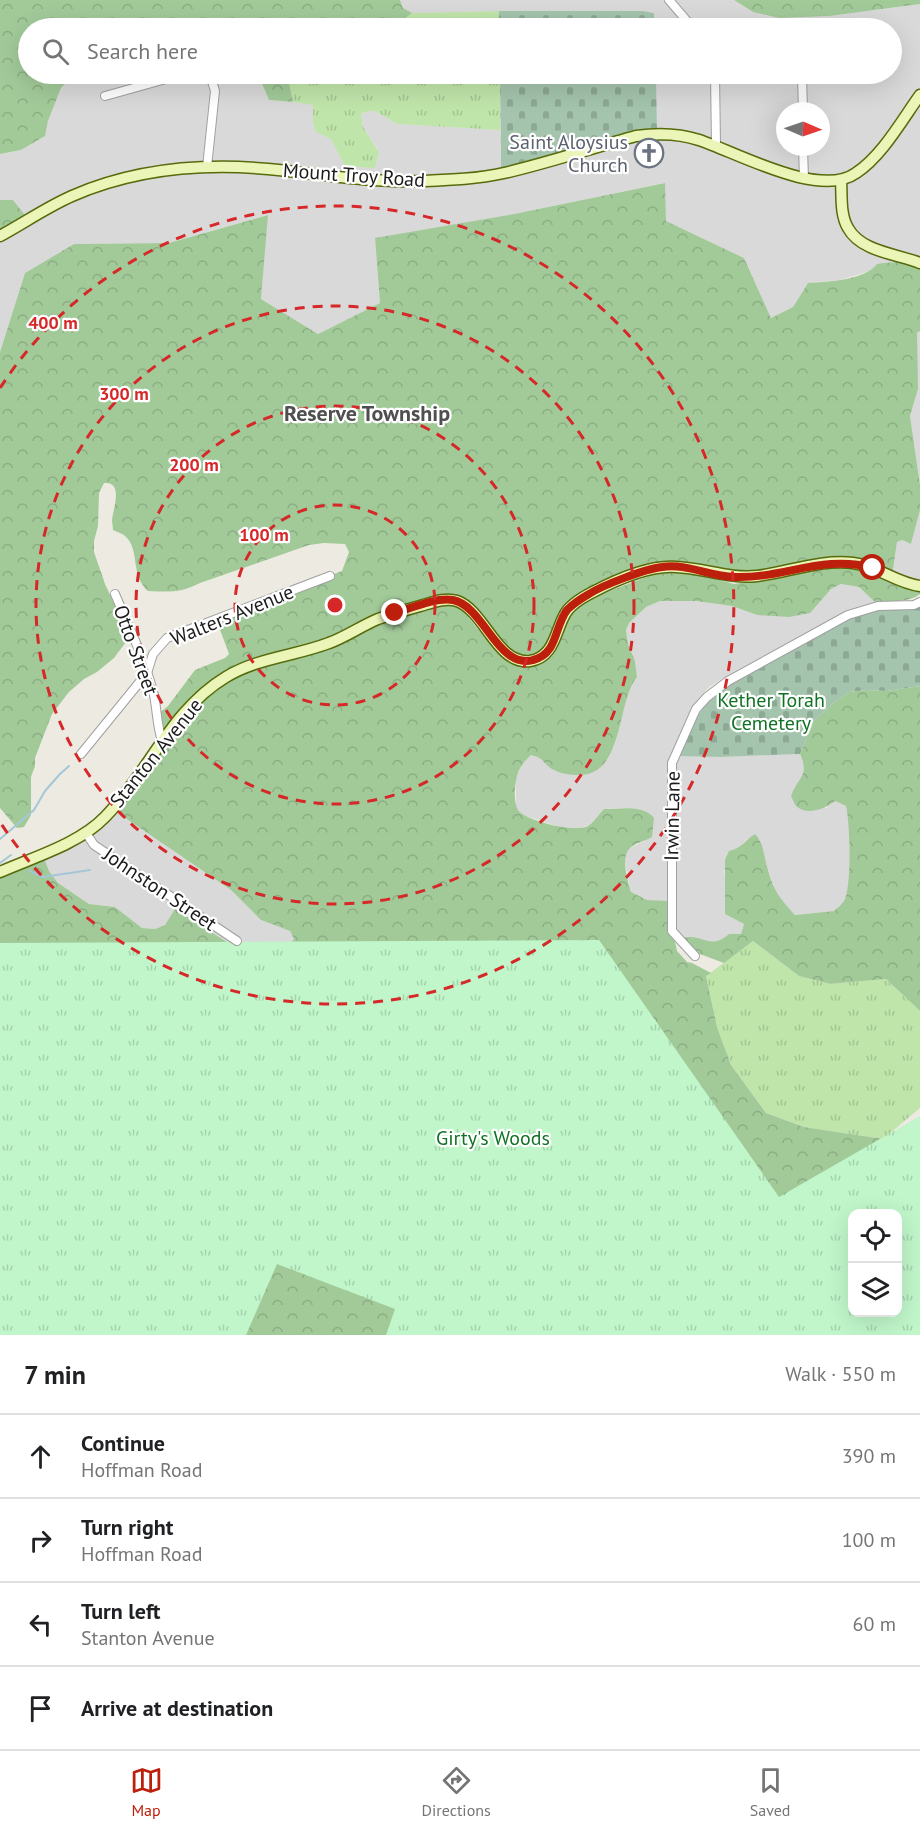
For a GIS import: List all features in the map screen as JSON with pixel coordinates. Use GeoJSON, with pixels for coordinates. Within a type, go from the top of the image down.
{"type":"FeatureCollection","features":[{"type":"Feature","properties":{"kind":"street"},"geometry":{"type":"LineString","coordinates":[[669,0],[684,18]]}},
{"type":"Feature","properties":{"kind":"street"},"geometry":{"type":"LineString","coordinates":[[105,96],[148,84]]}},
{"type":"Feature","properties":{"kind":"street"},"geometry":{"type":"LineString","coordinates":[[207,166],[215,91],[213,84]]}},
{"type":"Feature","properties":{"kind":"street"},"geometry":{"type":"LineString","coordinates":[[715,84],[716,146]]}},
{"type":"Feature","properties":{"kind":"street"},"geometry":{"type":"LineString","coordinates":[[802,84],[803,102]]}},
{"type":"Feature","properties":{"kind":"street"},"geometry":{"type":"LineString","coordinates":[[920,95],[878,153],[856,173],[841,181],[843,215],[848,228],[857,239],[920,263]]}},
{"type":"Feature","properties":{"kind":"street","name":"Mount Troy Road"},"geometry":{"type":"LineString","coordinates":[[0,236],[57,204],[100,185],[156,171],[207,166],[266,169],[400,182],[424,181],[504,173],[636,136],[656,133],[679,135],[716,146],[804,180],[841,181]]}},
{"type":"Feature","properties":{"kind":"street"},"geometry":{"type":"LineString","coordinates":[[803,156],[804,180]]}},
{"type":"Feature","properties":{"kind":"street","name":"Stanton Avenue"},"geometry":{"type":"LineString","coordinates":[[0,872],[86,833],[112,809],[190,706],[207,691],[237,671],[332,642],[395,613],[441,600],[454,600],[469,608],[505,652],[520,660],[528,661],[546,654],[552,646],[564,616],[574,604],[591,592],[661,567],[689,568],[732,577],[831,562],[852,563],[873,568],[903,582],[920,586]]}},
{"type":"Feature","properties":{"kind":"street","name":"Walters Avenue"},"geometry":{"type":"LineString","coordinates":[[81,754],[147,673],[153,654],[167,638],[330,576]]}},
{"type":"Feature","properties":{"kind":"street","name":"Otto Street"},"geometry":{"type":"LineString","coordinates":[[115,594],[144,660],[154,696],[162,741]]}},
{"type":"Feature","properties":{"kind":"street","name":"Irwin Lane"},"geometry":{"type":"LineString","coordinates":[[695,956],[672,931],[671,853],[672,763],[696,710],[707,697],[728,681],[848,615],[878,606],[914,605],[920,602]]}},
{"type":"Feature","properties":{"kind":"street","name":"Johnston Street"},"geometry":{"type":"LineString","coordinates":[[86,833],[103,851],[237,941]]}},
{"type":"Feature","properties":{"kind":"shaded area"},"geometry":{"type":"Polygon","coordinates":[[[400,0],[734,0],[753,12],[868,11],[920,4],[920,270],[916,267],[873,270],[840,280],[808,283],[793,307],[771,318],[744,258],[666,221],[664,183],[514,214],[375,239],[380,303],[318,334],[261,299],[267,215],[169,243],[74,244],[25,273],[0,352],[0,230],[25,215],[13,200],[0,200],[0,154],[21,150],[45,136],[48,121],[65,84],[262,84],[269,100],[314,104],[313,122],[379,151],[363,127],[361,114],[369,111],[375,111],[397,124],[500,130],[501,167],[657,128],[656,84],[902,84],[902,18],[654,18],[654,13],[643,11],[412,13],[403,8],[400,0]]]}},
{"type":"Feature","properties":{"kind":"shaded area"},"geometry":{"type":"Polygon","coordinates":[[[920,331],[920,485],[910,416],[918,389],[916,352],[917,333],[920,331]]]}},
{"type":"Feature","properties":{"kind":"shaded area"},"geometry":{"type":"Polygon","coordinates":[[[920,510],[920,579],[915,580],[893,572],[897,541],[902,540],[911,544],[920,510]]]}},
{"type":"Feature","properties":{"kind":"shaded area"},"geometry":{"type":"Polygon","coordinates":[[[841,584],[859,587],[875,602],[844,612],[709,687],[692,707],[671,755],[721,757],[800,754],[805,766],[804,776],[795,787],[826,808],[835,801],[846,806],[849,819],[850,880],[845,900],[834,911],[795,915],[777,896],[768,870],[747,839],[724,871],[725,913],[744,924],[741,934],[729,934],[721,941],[713,943],[700,939],[681,939],[675,933],[674,902],[647,900],[631,893],[625,861],[626,853],[630,848],[645,841],[644,810],[604,809],[589,825],[578,829],[563,828],[523,815],[516,808],[516,780],[521,766],[531,755],[542,757],[548,766],[605,762],[615,744],[630,685],[637,677],[626,630],[629,623],[646,607],[660,601],[696,601],[732,606],[757,615],[821,598],[841,584]]]}},
{"type":"Feature","properties":{"kind":"shaded area"},"geometry":{"type":"Polygon","coordinates":[[[112,809],[231,890],[261,920],[290,931],[294,939],[284,950],[254,951],[165,925],[155,929],[142,928],[115,907],[89,904],[58,883],[49,871],[42,854],[70,841],[112,809]]]}},
{"type":"Feature","properties":{"kind":"green space"},"geometry":{"type":"Polygon","coordinates":[[[0,0],[400,0],[403,8],[412,13],[406,18],[18,18],[18,84],[65,84],[48,121],[45,136],[21,150],[0,154],[0,0]]]}},
{"type":"Feature","properties":{"kind":"green space"},"geometry":{"type":"Polygon","coordinates":[[[734,0],[920,0],[920,4],[829,16],[779,18],[753,12],[734,0]]]}},
{"type":"Feature","properties":{"kind":"green space"},"geometry":{"type":"Polygon","coordinates":[[[499,11],[499,18],[406,18],[412,13],[499,11]]]}},
{"type":"Feature","properties":{"kind":"green space"},"geometry":{"type":"Polygon","coordinates":[[[499,11],[643,11],[654,13],[654,18],[499,18],[499,11]]]}},
{"type":"Feature","properties":{"kind":"green space"},"geometry":{"type":"Polygon","coordinates":[[[262,84],[289,84],[293,102],[269,100],[262,84]]]}},
{"type":"Feature","properties":{"kind":"green space"},"geometry":{"type":"Polygon","coordinates":[[[288,84],[500,84],[500,130],[397,124],[375,111],[369,111],[361,114],[363,127],[379,152],[375,168],[345,166],[331,139],[316,132],[313,122],[313,105],[293,102],[288,84]]]}},
{"type":"Feature","properties":{"kind":"green space"},"geometry":{"type":"Polygon","coordinates":[[[500,84],[656,84],[657,128],[501,168],[500,84]]]}},
{"type":"Feature","properties":{"kind":"green space"},"geometry":{"type":"Polygon","coordinates":[[[665,183],[666,221],[744,258],[771,318],[793,307],[808,283],[855,277],[883,263],[905,263],[920,270],[920,331],[917,333],[918,389],[910,416],[920,485],[920,510],[911,544],[902,540],[897,542],[892,577],[852,563],[756,576],[661,567],[574,604],[546,654],[520,660],[469,608],[441,600],[223,679],[162,741],[157,715],[168,706],[195,670],[225,658],[229,654],[216,619],[342,571],[349,552],[345,544],[309,545],[187,589],[169,592],[148,591],[139,578],[130,542],[124,535],[113,530],[116,491],[114,486],[104,483],[99,493],[94,552],[105,584],[127,631],[126,642],[114,658],[69,692],[52,714],[35,758],[31,777],[31,815],[24,827],[17,828],[0,808],[0,352],[25,273],[74,244],[169,243],[268,215],[261,299],[318,334],[380,303],[375,238],[514,214],[665,183]]]}},
{"type":"Feature","properties":{"kind":"green space"},"geometry":{"type":"Polygon","coordinates":[[[0,200],[13,200],[25,215],[0,230],[0,200]]]}},
{"type":"Feature","properties":{"kind":"green space","name":"Girty's Woods"},"geometry":{"type":"Polygon","coordinates":[[[839,567],[854,567],[905,588],[920,591],[920,594],[904,600],[875,602],[859,587],[841,584],[831,589],[810,613],[789,617],[757,615],[732,606],[696,601],[660,601],[646,607],[629,623],[626,630],[637,677],[630,689],[611,752],[603,764],[592,773],[576,775],[555,770],[540,758],[531,755],[518,774],[515,800],[518,810],[523,814],[540,822],[562,827],[588,826],[604,809],[631,808],[650,814],[654,818],[652,837],[632,846],[627,852],[626,870],[631,892],[647,900],[669,901],[670,933],[677,951],[687,962],[711,973],[706,976],[717,1027],[731,1065],[766,1113],[804,1127],[883,1139],[854,1209],[848,1209],[848,1220],[781,1335],[0,1335],[0,877],[44,858],[49,871],[58,883],[89,904],[115,907],[142,928],[155,929],[165,925],[175,909],[233,946],[284,950],[294,939],[290,931],[261,920],[231,890],[115,811],[197,706],[230,680],[256,668],[335,647],[381,622],[440,605],[452,605],[462,609],[504,658],[515,665],[531,666],[544,662],[553,655],[570,617],[586,600],[662,571],[687,571],[734,584],[839,567]]]}},
{"type":"Feature","properties":{"kind":"green space","name":"Kether Torah Cemetery"},"geometry":{"type":"Polygon","coordinates":[[[920,605],[920,686],[887,691],[849,692],[814,721],[800,754],[678,756],[692,726],[705,706],[718,692],[737,679],[852,617],[879,608],[920,605]]]}},
{"type":"Feature","properties":{"kind":"green space"},"geometry":{"type":"Polygon","coordinates":[[[920,686],[920,1011],[886,979],[830,984],[799,976],[753,941],[724,963],[697,953],[681,939],[694,937],[716,941],[729,934],[741,934],[744,924],[725,914],[725,860],[729,851],[740,846],[755,834],[762,846],[775,889],[795,915],[834,911],[842,904],[847,894],[849,869],[846,806],[835,801],[826,807],[805,811],[796,806],[791,796],[803,772],[803,761],[800,754],[814,721],[849,692],[887,691],[920,686]]]}},
{"type":"Feature","properties":{"kind":"green space","name":"Girty's Woods"},"geometry":{"type":"Polygon","coordinates":[[[599,940],[779,1197],[920,1116],[920,1335],[386,1335],[395,1309],[277,1264],[246,1335],[0,1335],[0,943],[599,940]]]}},
{"type":"Feature","properties":{"kind":"green space"},"geometry":{"type":"Polygon","coordinates":[[[753,941],[799,976],[830,984],[886,979],[920,1011],[920,1108],[883,1139],[804,1127],[766,1113],[731,1065],[717,1027],[706,976],[753,941]]]}},
{"type":"Feature","properties":{"kind":"waterway"},"geometry":{"type":"LineString","coordinates":[[0,839],[34,810],[45,791],[69,766]]}},
{"type":"Feature","properties":{"kind":"waterway"},"geometry":{"type":"LineString","coordinates":[[0,863],[11,855]]}},
{"type":"Feature","properties":{"kind":"waterway"},"geometry":{"type":"LineString","coordinates":[[30,871],[43,877],[90,870]]}},
{"type":"Feature","properties":{"kind":"place","name":"Saint Aloysius Church"},"geometry":{"type":"Point","coordinates":[649,153]}},
{"type":"Feature","properties":{"kind":"district","name":"Reserve Township"},"geometry":{"type":"Point","coordinates":[367,413]}},
{"type":"Feature","properties":{"kind":"route"},"geometry":{"type":"LineString","coordinates":[[395,613],[441,600],[454,600],[469,608],[505,652],[512,657],[528,661],[546,654],[552,646],[564,616],[574,604],[591,592],[661,567],[689,568],[732,577],[756,576],[831,562],[852,563],[873,568]]}}]}
